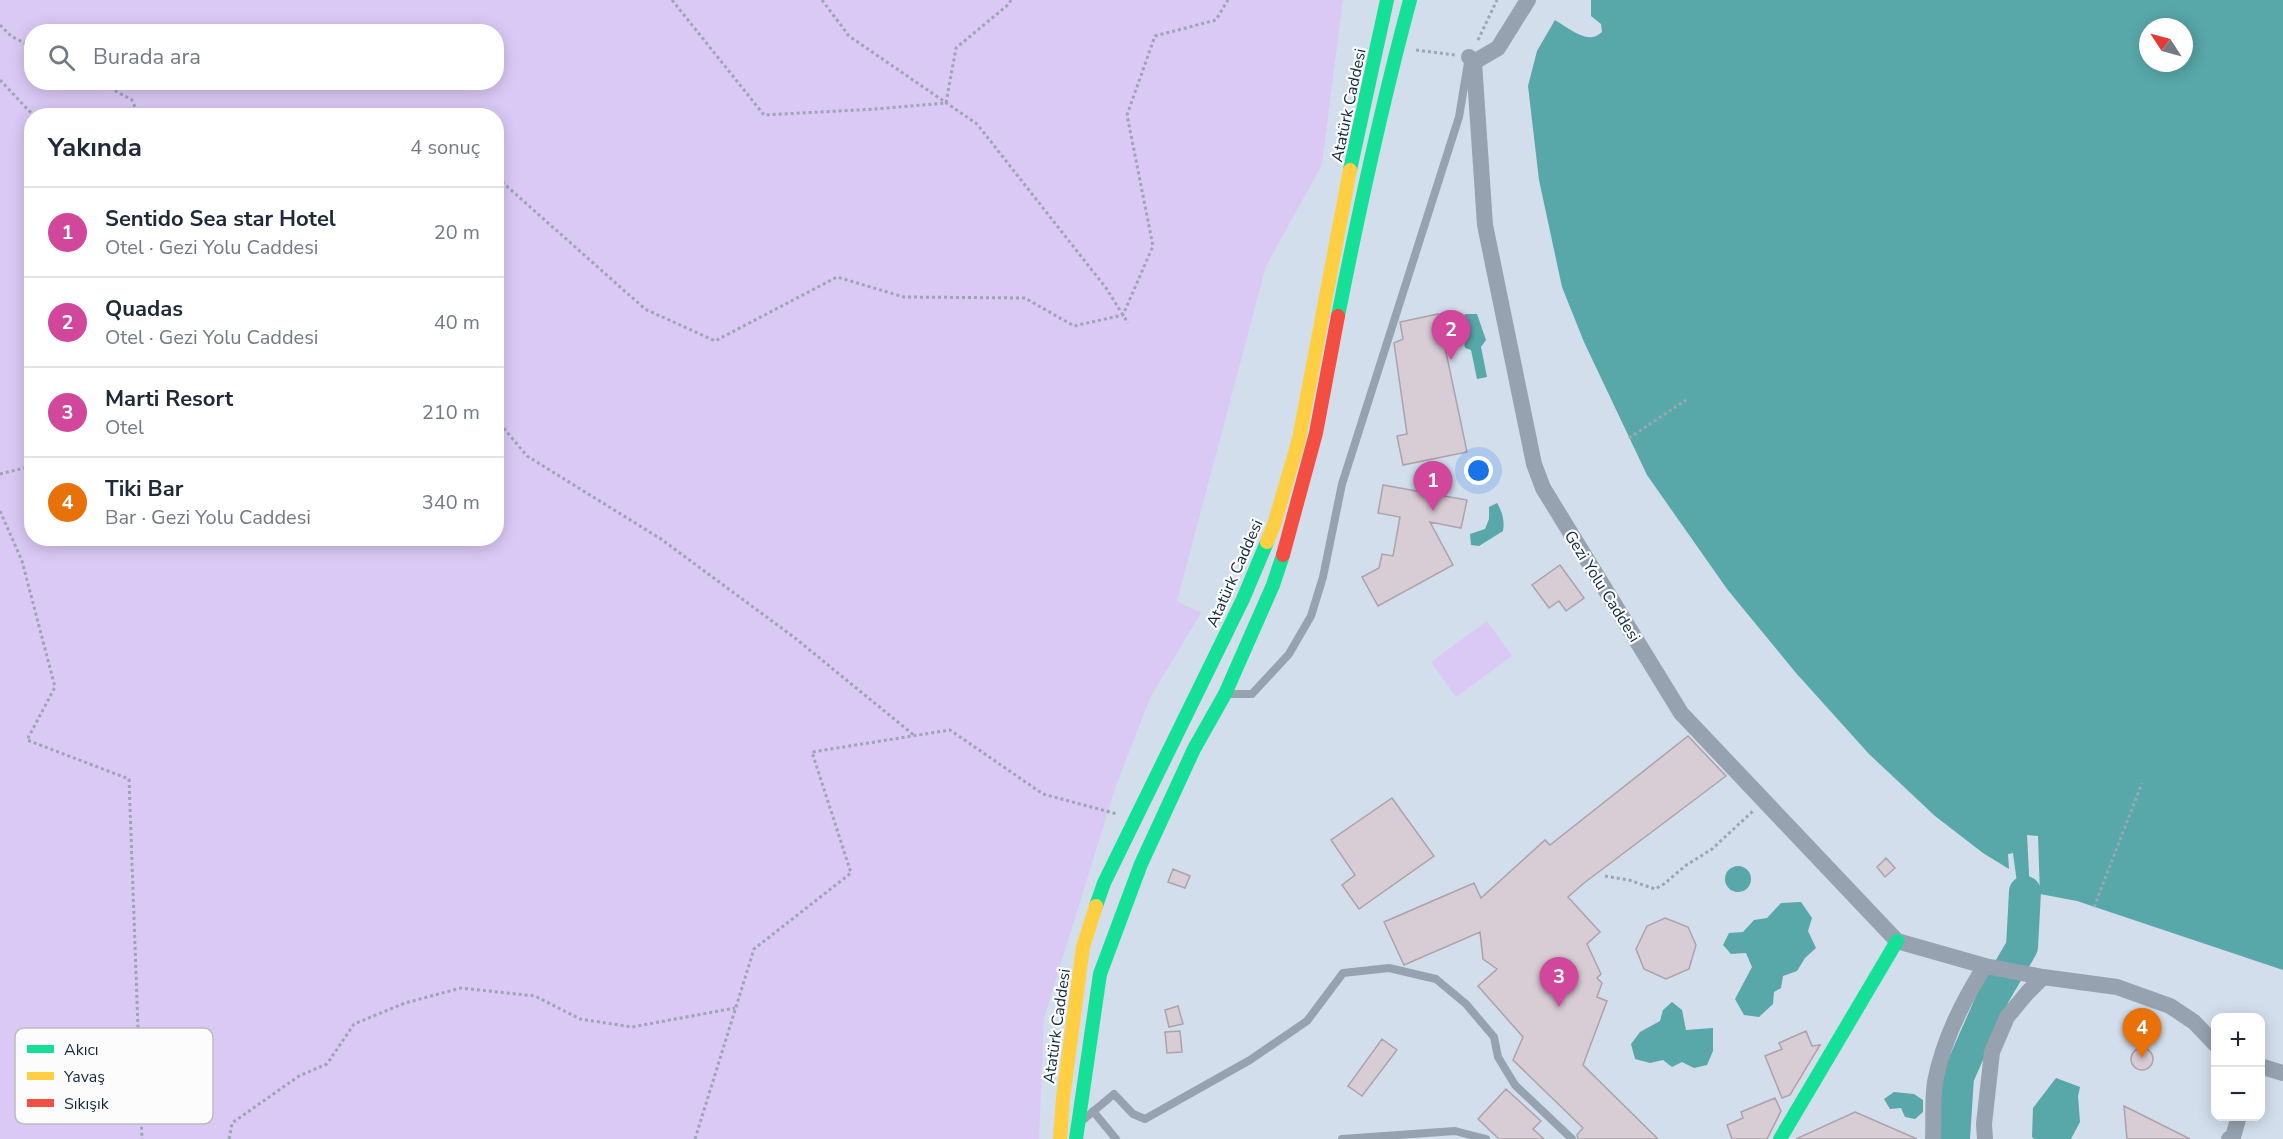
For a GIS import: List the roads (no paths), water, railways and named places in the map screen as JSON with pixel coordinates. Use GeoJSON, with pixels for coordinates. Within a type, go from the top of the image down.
{"type":"FeatureCollection","features":[{"type":"Feature","properties":{"kind":"street","name":"Atatürk Caddesi"},"geometry":{"type":"LineString","coordinates":[[1059,1139],[1083,947],[1104,883],[1243,599],[1274,525],[1299,439],[1353,157],[1387,0]]}},
{"type":"Feature","properties":{"kind":"street"},"geometry":{"type":"LineString","coordinates":[[1076,1139],[1100,974],[1142,864],[1194,748],[1225,694],[1273,585],[1290,532],[1316,433],[1351,250],[1410,0]]}},
{"type":"Feature","properties":{"kind":"street"},"geometry":{"type":"LineString","coordinates":[[1472,59],[1498,48],[1528,0]]}},
{"type":"Feature","properties":{"kind":"street","name":"Gezi Yolu Caddesi"},"geometry":{"type":"LineString","coordinates":[[1472,59],[1485,225],[1534,464],[1544,488],[1682,713],[1897,941]]}},
{"type":"Feature","properties":{"kind":"street"},"geometry":{"type":"LineString","coordinates":[[1780,1139],[1897,941],[1990,966],[2117,987],[2170,1006],[2194,1022],[2211,1040]]}},
{"type":"Feature","properties":{"kind":"street"},"geometry":{"type":"LineString","coordinates":[[1933,1139],[1935,1083],[1947,1040],[1965,997],[1990,966]]}},
{"type":"Feature","properties":{"kind":"street"},"geometry":{"type":"LineString","coordinates":[[1985,1139],[1984,1124],[1992,1052],[2007,1017],[2027,993],[2036,975]]}},
{"type":"Feature","properties":{"kind":"street"},"geometry":{"type":"LineString","coordinates":[[2263,1067],[2283,1073]]}},
{"type":"Feature","properties":{"kind":"street"},"geometry":{"type":"LineString","coordinates":[[2234,1138],[2238,1121]]}},
{"type":"Feature","properties":{"kind":"lane"},"geometry":{"type":"LineString","coordinates":[[1225,694],[1252,694],[1289,654],[1311,616],[1323,577],[1342,484],[1459,117],[1472,59]]}},
{"type":"Feature","properties":{"kind":"lane"},"geometry":{"type":"LineString","coordinates":[[1078,1124],[1114,1094],[1133,1114],[1145,1119],[1250,1060],[1307,1021],[1343,972],[1389,968],[1436,979],[1466,1004],[1494,1037],[1498,1057],[1515,1085],[1572,1139]]}},
{"type":"Feature","properties":{"kind":"lane"},"geometry":{"type":"LineString","coordinates":[[1093,1111],[1116,1139]]}},
{"type":"Feature","properties":{"kind":"lane"},"geometry":{"type":"LineString","coordinates":[[1342,1139],[1455,1131],[1486,1139]]}},
{"type":"Feature","properties":{"kind":"waterway"},"geometry":{"type":"LineString","coordinates":[[1954,1139],[1958,1077],[1994,995],[2022,947],[2025,892]]}},
{"type":"Feature","properties":{"kind":"place","name":"Quadas"},"geometry":{"type":"Point","coordinates":[1451,360]}},
{"type":"Feature","properties":{"kind":"place","name":"Sentido Sea star Hotel"},"geometry":{"type":"Point","coordinates":[1433,511]}},
{"type":"Feature","properties":{"kind":"place","name":"Marti Resort"},"geometry":{"type":"Point","coordinates":[1559,1007]}},
{"type":"Feature","properties":{"kind":"place","name":"Tiki Bar"},"geometry":{"type":"Point","coordinates":[2142,1058]}}]}
